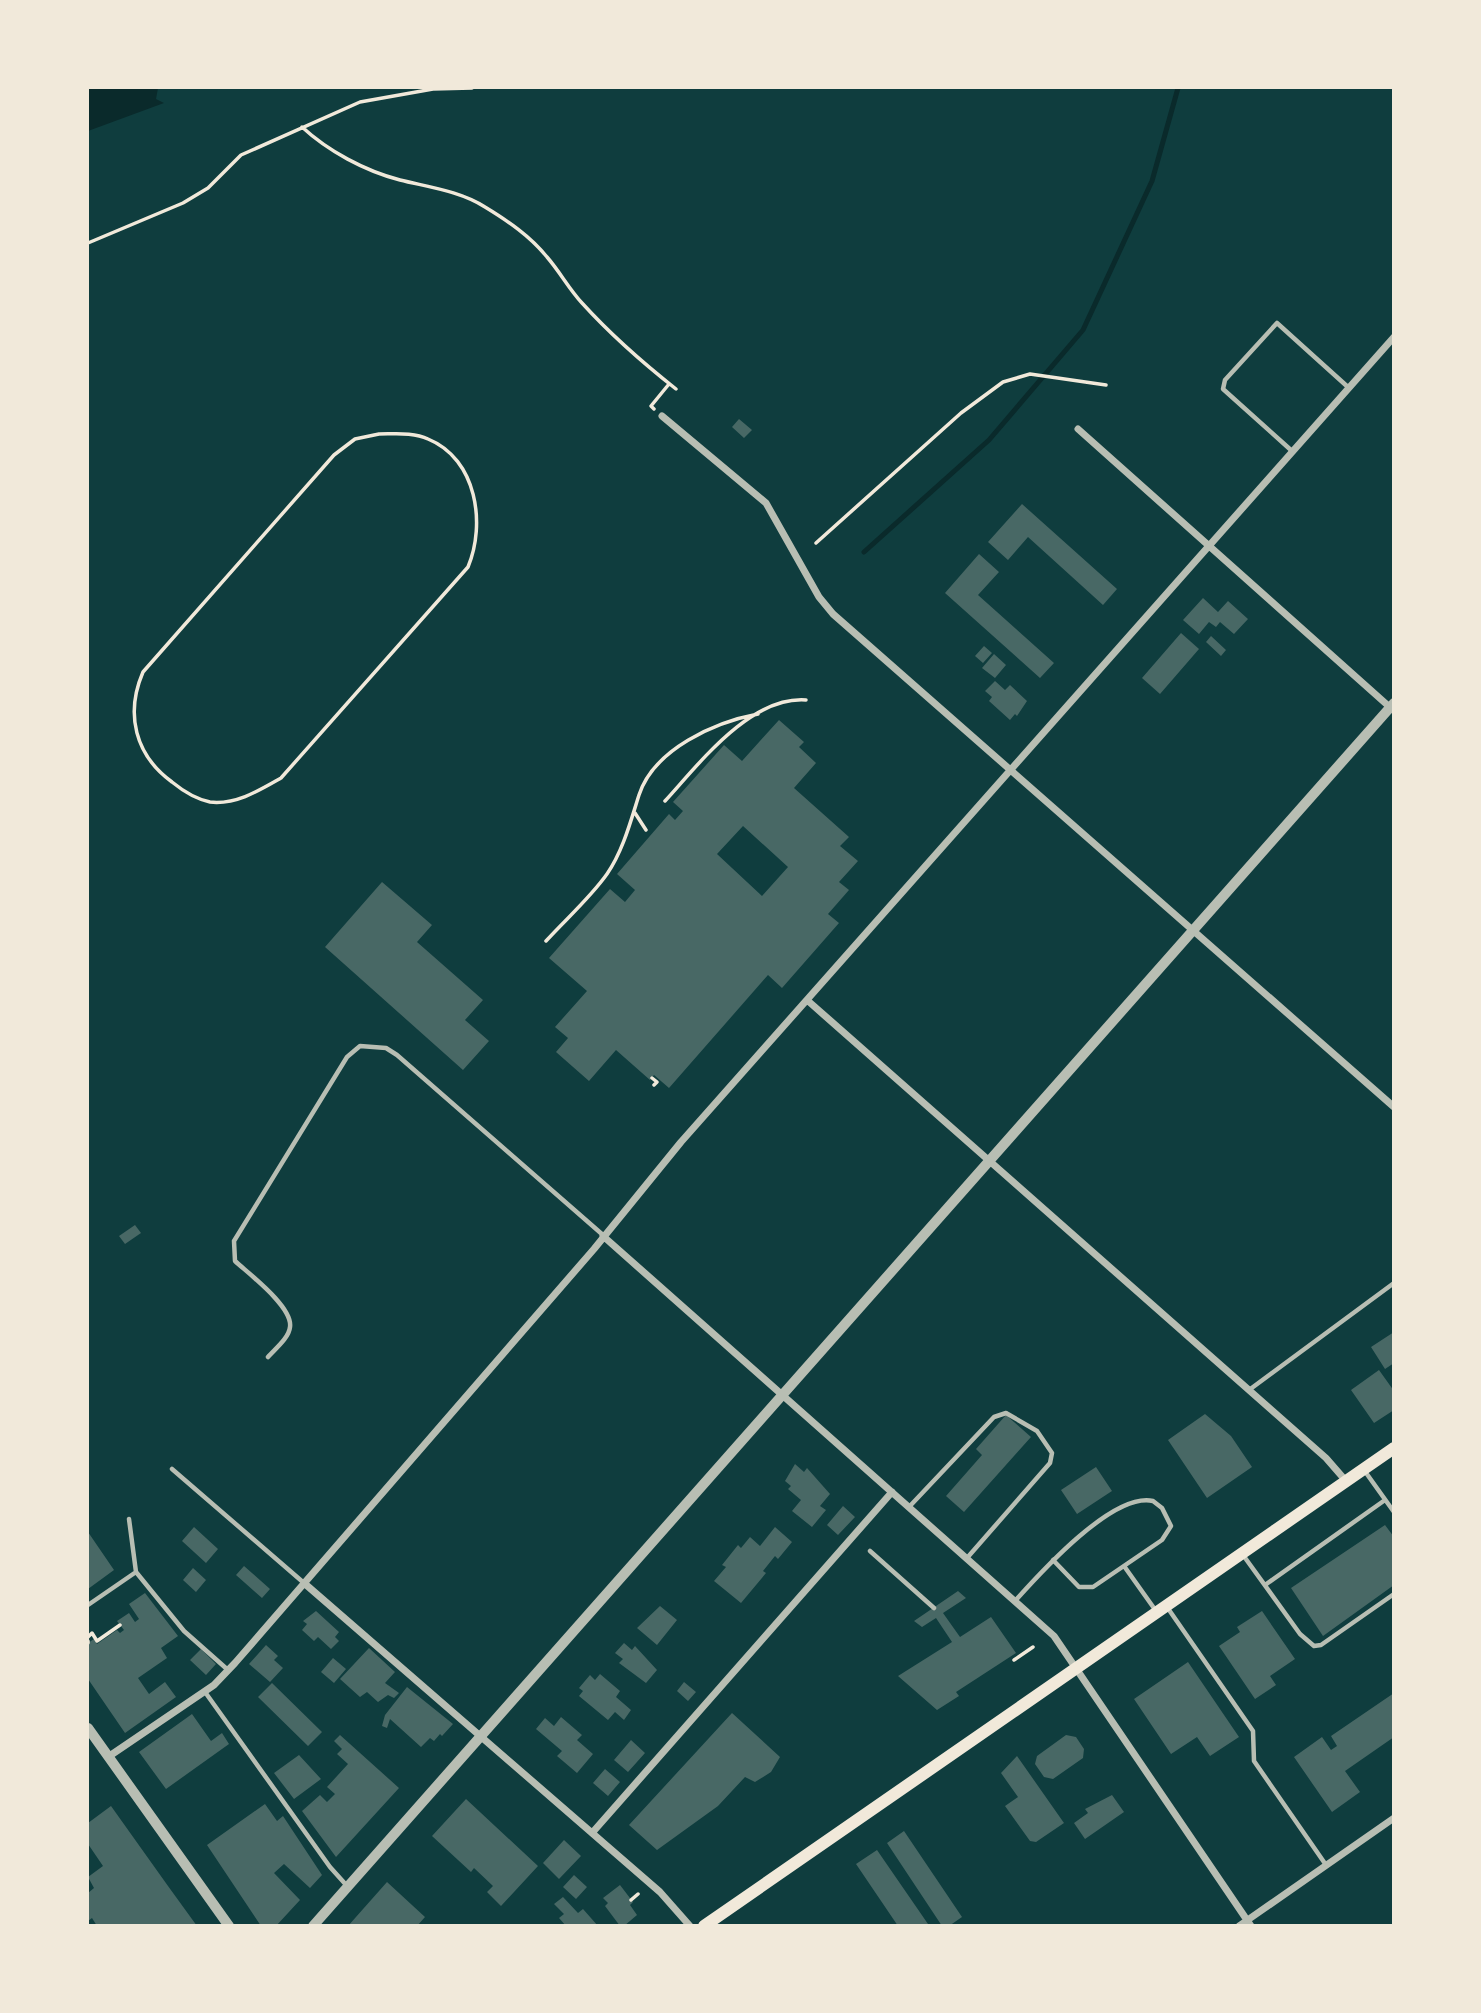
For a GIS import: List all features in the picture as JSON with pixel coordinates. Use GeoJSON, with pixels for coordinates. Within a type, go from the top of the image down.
{"type":"FeatureCollection","features":[{"type":"Feature","properties":{"kind":"main road"},"geometry":{"type":"LineString","coordinates":[[704,1926],[1363,1469],[1392,1453]]}},
{"type":"Feature","properties":{"kind":"street"},"geometry":{"type":"LineString","coordinates":[[108,1757],[205,1692],[228,1670],[674,1150],[1394,337]]}},
{"type":"Feature","properties":{"kind":"street"},"geometry":{"type":"LineString","coordinates":[[662,416],[766,503],[814,590],[833,614],[1394,1107]]}},
{"type":"Feature","properties":{"kind":"street"},"geometry":{"type":"LineString","coordinates":[[313,1926],[479,1735],[1392,707],[1077,429]]}},
{"type":"Feature","properties":{"kind":"street"},"geometry":{"type":"LineString","coordinates":[[807,1000],[1326,1458],[1346,1481]]}},
{"type":"Feature","properties":{"kind":"street"},"geometry":{"type":"LineString","coordinates":[[603,1236],[1054,1636],[1249,1923]]}},
{"type":"Feature","properties":{"kind":"street"},"geometry":{"type":"LineString","coordinates":[[592,1833],[892,1492]]}},
{"type":"Feature","properties":{"kind":"street"},"geometry":{"type":"LineString","coordinates":[[304,1583],[660,1892],[690,1926]]}},
{"type":"Feature","properties":{"kind":"street"},"geometry":{"type":"LineString","coordinates":[[88,1728],[229,1926]]}},
{"type":"Feature","properties":{"kind":"street"},"geometry":{"type":"LineString","coordinates":[[1239,1926],[1249,1923],[1394,1818]]}},
{"type":"Feature","properties":{"kind":"lane"},"geometry":{"type":"LineString","coordinates":[[1293,452],[1223,389],[1225,380],[1277,323],[1349,388]]}},
{"type":"Feature","properties":{"kind":"lane"},"geometry":{"type":"LineString","coordinates":[[268,1357],[290,1329],[290,1320],[285,1308],[235,1261],[234,1241],[346,1057],[360,1046],[386,1048],[397,1055],[603,1236]]}},
{"type":"Feature","properties":{"kind":"lane"},"geometry":{"type":"LineString","coordinates":[[1249,1390],[1394,1283]]}},
{"type":"Feature","properties":{"kind":"lane"},"geometry":{"type":"LineString","coordinates":[[909,1507],[993,1417],[1006,1413],[1037,1432],[1052,1452],[1050,1462],[967,1558]]}},
{"type":"Feature","properties":{"kind":"lane"},"geometry":{"type":"LineString","coordinates":[[172,1469],[304,1583]]}},
{"type":"Feature","properties":{"kind":"lane"},"geometry":{"type":"LineString","coordinates":[[1363,1469],[1394,1512]]}},
{"type":"Feature","properties":{"kind":"lane"},"geometry":{"type":"LineString","coordinates":[[1016,1601],[1052,1560],[1081,1534],[1133,1500],[1153,1501],[1168,1517],[1171,1526],[1168,1534],[1124,1566],[1085,1589],[1072,1582],[1052,1560]]}},
{"type":"Feature","properties":{"kind":"lane"},"geometry":{"type":"LineString","coordinates":[[1265,1585],[1385,1500]]}},
{"type":"Feature","properties":{"kind":"lane"},"geometry":{"type":"LineString","coordinates":[[129,1519],[136,1572],[184,1631],[228,1670]]}},
{"type":"Feature","properties":{"kind":"lane"},"geometry":{"type":"LineString","coordinates":[[870,1551],[934,1608]]}},
{"type":"Feature","properties":{"kind":"lane"},"geometry":{"type":"LineString","coordinates":[[1242,1554],[1300,1634],[1314,1646],[1321,1645],[1394,1594]]}},
{"type":"Feature","properties":{"kind":"lane"},"geometry":{"type":"LineString","coordinates":[[1124,1566],[1162,1610],[1253,1731],[1254,1761],[1326,1865]]}},
{"type":"Feature","properties":{"kind":"lane"},"geometry":{"type":"LineString","coordinates":[[88,1605],[136,1572]]}},
{"type":"Feature","properties":{"kind":"lane"},"geometry":{"type":"LineString","coordinates":[[205,1692],[330,1867],[349,1887]]}},
{"type":"Feature","properties":{"kind":"path"},"geometry":{"type":"LineString","coordinates":[[88,243],[183,203],[208,188],[241,155],[360,102],[433,89],[472,88]]}},
{"type":"Feature","properties":{"kind":"path"},"geometry":{"type":"LineString","coordinates":[[302,127],[352,161],[397,179],[443,189],[483,205],[518,229],[548,257],[599,322],[676,389]]}},
{"type":"Feature","properties":{"kind":"path"},"geometry":{"type":"LineString","coordinates":[[816,543],[961,413],[1003,382],[1030,374],[1106,385]]}},
{"type":"Feature","properties":{"kind":"path"},"geometry":{"type":"LineString","coordinates":[[651,406],[669,384]]}},
{"type":"Feature","properties":{"kind":"path"},"geometry":{"type":"LineString","coordinates":[[379,434],[414,435],[429,439],[446,450],[466,472],[476,509],[476,547],[468,567],[281,778],[248,797],[211,802],[186,793],[159,773],[141,748],[133,720],[135,691],[143,672],[334,454],[355,439],[379,434]]}},
{"type":"Feature","properties":{"kind":"path"},"geometry":{"type":"LineString","coordinates":[[665,801],[724,738],[758,714],[782,703],[806,700]]}},
{"type":"Feature","properties":{"kind":"path"},"geometry":{"type":"LineString","coordinates":[[546,941],[607,874],[635,813],[643,785],[680,746],[712,725],[758,714]]}},
{"type":"Feature","properties":{"kind":"path"},"geometry":{"type":"LineString","coordinates":[[635,813],[646,830]]}},
{"type":"Feature","properties":{"kind":"path"},"geometry":{"type":"LineString","coordinates":[[652,1078],[657,1082],[654,1085]]}},
{"type":"Feature","properties":{"kind":"path"},"geometry":{"type":"LineString","coordinates":[[88,1640],[92,1633],[97,1641],[120,1625]]}},
{"type":"Feature","properties":{"kind":"path"},"geometry":{"type":"LineString","coordinates":[[1014,1660],[1033,1647]]}},
{"type":"Feature","properties":{"kind":"path"},"geometry":{"type":"LineString","coordinates":[[631,1900],[638,1894]]}},
{"type":"Feature","properties":{"kind":"water"},"geometry":{"type":"Polygon","coordinates":[[[88,88],[158,88],[156,99],[164,103],[88,131],[88,88]]]}},
{"type":"Feature","properties":{"kind":"building"},"geometry":{"type":"Polygon","coordinates":[[[739,419],[752,430],[744,438],[732,427],[739,419]]]}},
{"type":"Feature","properties":{"kind":"building"},"geometry":{"type":"Polygon","coordinates":[[[1022,504],[1117,589],[1103,605],[1028,537],[1008,560],[988,542],[1022,504]]]}},
{"type":"Feature","properties":{"kind":"building"},"geometry":{"type":"Polygon","coordinates":[[[979,554],[999,572],[978,595],[1054,663],[1040,678],[945,593],[979,554]]]}},
{"type":"Feature","properties":{"kind":"building"},"geometry":{"type":"Polygon","coordinates":[[[1203,598],[1218,612],[1228,601],[1248,619],[1234,634],[1220,622],[1216,627],[1209,622],[1199,634],[1183,620],[1203,598]]]}},
{"type":"Feature","properties":{"kind":"building"},"geometry":{"type":"Polygon","coordinates":[[[1181,633],[1199,649],[1160,694],[1142,678],[1181,633]]]}},
{"type":"Feature","properties":{"kind":"building"},"geometry":{"type":"Polygon","coordinates":[[[1211,636],[1226,650],[1221,656],[1206,642],[1211,636]]]}},
{"type":"Feature","properties":{"kind":"building"},"geometry":{"type":"Polygon","coordinates":[[[984,646],[992,653],[983,663],[975,656],[984,646]]]}},
{"type":"Feature","properties":{"kind":"building"},"geometry":{"type":"Polygon","coordinates":[[[994,654],[1006,665],[995,678],[982,668],[994,654]]]}},
{"type":"Feature","properties":{"kind":"building"},"geometry":{"type":"Polygon","coordinates":[[[995,681],[1005,690],[1010,685],[1027,701],[1017,716],[1015,714],[1010,720],[989,701],[992,697],[985,691],[995,681]]]}},
{"type":"Feature","properties":{"kind":"building"},"geometry":{"type":"Polygon","coordinates":[[[779,720],[804,742],[799,747],[816,763],[794,788],[849,837],[840,846],[858,861],[839,882],[849,890],[828,914],[839,923],[782,988],[768,975],[669,1088],[654,1075],[650,1080],[616,1050],[589,1081],[556,1052],[568,1038],[555,1027],[587,991],[549,958],[610,889],[625,902],[635,890],[617,874],[669,814],[675,820],[683,811],[673,802],[724,745],[742,761],[779,720]],[[743,826],[717,854],[762,896],[788,867],[743,826]]]}},
{"type":"Feature","properties":{"kind":"building"},"geometry":{"type":"Polygon","coordinates":[[[382,882],[432,925],[417,942],[483,1000],[465,1020],[489,1041],[463,1070],[325,947],[382,882]]]}},
{"type":"Feature","properties":{"kind":"building"},"geometry":{"type":"Polygon","coordinates":[[[135,1225],[141,1233],[125,1244],[119,1236],[135,1225]]]}},
{"type":"Feature","properties":{"kind":"building"},"geometry":{"type":"Polygon","coordinates":[[[1394,1332],[1394,1363],[1385,1369],[1371,1347],[1394,1332]]]}},
{"type":"Feature","properties":{"kind":"building"},"geometry":{"type":"Polygon","coordinates":[[[1379,1370],[1394,1391],[1394,1410],[1374,1423],[1351,1390],[1379,1370]]]}},
{"type":"Feature","properties":{"kind":"building"},"geometry":{"type":"Polygon","coordinates":[[[1205,1414],[1231,1436],[1252,1467],[1207,1498],[1168,1440],[1205,1414]]]}},
{"type":"Feature","properties":{"kind":"building"},"geometry":{"type":"Polygon","coordinates":[[[1006,1415],[1031,1437],[964,1512],[946,1496],[982,1455],[976,1449],[1006,1415]]]}},
{"type":"Feature","properties":{"kind":"building"},"geometry":{"type":"Polygon","coordinates":[[[795,1464],[804,1472],[807,1468],[830,1494],[820,1506],[826,1510],[812,1527],[792,1511],[801,1500],[788,1489],[791,1486],[785,1481],[795,1464]]]}},
{"type":"Feature","properties":{"kind":"building"},"geometry":{"type":"Polygon","coordinates":[[[1096,1467],[1112,1491],[1077,1514],[1061,1490],[1096,1467]]]}},
{"type":"Feature","properties":{"kind":"building"},"geometry":{"type":"Polygon","coordinates":[[[843,1506],[855,1517],[838,1535],[827,1525],[843,1506]]]}},
{"type":"Feature","properties":{"kind":"building"},"geometry":{"type":"Polygon","coordinates":[[[1385,1525],[1394,1537],[1394,1585],[1323,1636],[1291,1588],[1385,1525]]]}},
{"type":"Feature","properties":{"kind":"building"},"geometry":{"type":"Polygon","coordinates":[[[194,1527],[218,1549],[206,1563],[182,1541],[194,1527]]]}},
{"type":"Feature","properties":{"kind":"building"},"geometry":{"type":"Polygon","coordinates":[[[775,1527],[792,1542],[778,1559],[775,1556],[763,1571],[766,1573],[741,1603],[714,1581],[726,1567],[722,1565],[738,1545],[741,1548],[750,1537],[760,1546],[775,1527]]]}},
{"type":"Feature","properties":{"kind":"building"},"geometry":{"type":"Polygon","coordinates":[[[88,1532],[114,1570],[88,1589],[88,1532]]]}},
{"type":"Feature","properties":{"kind":"building"},"geometry":{"type":"Polygon","coordinates":[[[244,1566],[270,1589],[262,1598],[236,1575],[244,1566]]]}},
{"type":"Feature","properties":{"kind":"building"},"geometry":{"type":"Polygon","coordinates":[[[193,1568],[206,1580],[196,1592],[183,1580],[193,1568]]]}},
{"type":"Feature","properties":{"kind":"building"},"geometry":{"type":"Polygon","coordinates":[[[958,1591],[966,1598],[943,1613],[960,1637],[991,1617],[1016,1653],[956,1692],[959,1696],[937,1710],[898,1676],[952,1642],[936,1618],[922,1627],[914,1621],[958,1591]]]}},
{"type":"Feature","properties":{"kind":"building"},"geometry":{"type":"Polygon","coordinates":[[[145,1593],[178,1636],[161,1648],[167,1658],[138,1678],[149,1694],[165,1682],[176,1697],[125,1733],[88,1679],[88,1643],[94,1639],[97,1644],[117,1630],[120,1633],[124,1630],[117,1621],[129,1613],[135,1622],[139,1619],[129,1604],[145,1593]]]}},
{"type":"Feature","properties":{"kind":"building"},"geometry":{"type":"Polygon","coordinates":[[[660,1606],[677,1620],[657,1645],[637,1628],[660,1606]]]}},
{"type":"Feature","properties":{"kind":"building"},"geometry":{"type":"Polygon","coordinates":[[[316,1611],[339,1632],[335,1637],[339,1641],[331,1649],[318,1637],[314,1641],[302,1630],[307,1624],[303,1621],[316,1611]]]}},
{"type":"Feature","properties":{"kind":"building"},"geometry":{"type":"Polygon","coordinates":[[[1262,1611],[1295,1659],[1270,1676],[1276,1685],[1255,1699],[1219,1646],[1240,1632],[1237,1627],[1262,1611]]]}},
{"type":"Feature","properties":{"kind":"building"},"geometry":{"type":"Polygon","coordinates":[[[624,1643],[632,1650],[635,1646],[657,1670],[646,1683],[619,1663],[623,1659],[615,1653],[624,1643]]]}},
{"type":"Feature","properties":{"kind":"building"},"geometry":{"type":"Polygon","coordinates":[[[266,1645],[278,1656],[274,1660],[283,1668],[270,1682],[249,1664],[266,1645]]]}},
{"type":"Feature","properties":{"kind":"building"},"geometry":{"type":"Polygon","coordinates":[[[369,1648],[395,1672],[385,1683],[399,1693],[394,1698],[388,1695],[378,1702],[367,1692],[360,1697],[340,1679],[369,1648]]]}},
{"type":"Feature","properties":{"kind":"building"},"geometry":{"type":"Polygon","coordinates":[[[201,1649],[216,1664],[206,1675],[190,1660],[201,1649]]]}},
{"type":"Feature","properties":{"kind":"building"},"geometry":{"type":"Polygon","coordinates":[[[333,1658],[346,1669],[334,1683],[321,1672],[333,1658]]]}},
{"type":"Feature","properties":{"kind":"building"},"geometry":{"type":"Polygon","coordinates":[[[1188,1662],[1239,1737],[1210,1756],[1197,1737],[1171,1754],[1134,1699],[1188,1662]]]}},
{"type":"Feature","properties":{"kind":"building"},"geometry":{"type":"Polygon","coordinates":[[[600,1674],[620,1691],[616,1697],[631,1710],[624,1720],[615,1712],[608,1720],[579,1696],[583,1691],[579,1688],[590,1675],[595,1680],[600,1674]]]}},
{"type":"Feature","properties":{"kind":"building"},"geometry":{"type":"Polygon","coordinates":[[[684,1682],[696,1692],[688,1701],[677,1691],[684,1682]]]}},
{"type":"Feature","properties":{"kind":"building"},"geometry":{"type":"Polygon","coordinates":[[[272,1683],[322,1732],[308,1746],[258,1697],[272,1683]]]}},
{"type":"Feature","properties":{"kind":"building"},"geometry":{"type":"Polygon","coordinates":[[[407,1687],[453,1724],[442,1736],[440,1734],[434,1741],[430,1738],[421,1747],[390,1719],[387,1728],[382,1726],[385,1715],[407,1687]]]}},
{"type":"Feature","properties":{"kind":"building"},"geometry":{"type":"Polygon","coordinates":[[[1394,1693],[1394,1737],[1345,1771],[1360,1792],[1332,1812],[1294,1757],[1322,1737],[1331,1750],[1337,1746],[1331,1736],[1394,1693]]]}},
{"type":"Feature","properties":{"kind":"building"},"geometry":{"type":"Polygon","coordinates":[[[732,1713],[780,1757],[771,1772],[755,1782],[745,1777],[718,1806],[657,1850],[629,1825],[732,1713]]]}},
{"type":"Feature","properties":{"kind":"building"},"geometry":{"type":"Polygon","coordinates":[[[192,1714],[211,1741],[222,1733],[229,1744],[166,1789],[139,1752],[192,1714]]]}},
{"type":"Feature","properties":{"kind":"building"},"geometry":{"type":"Polygon","coordinates":[[[561,1717],[582,1735],[577,1740],[593,1754],[577,1773],[557,1756],[562,1751],[536,1729],[545,1718],[554,1726],[561,1717]]]}},
{"type":"Feature","properties":{"kind":"building"},"geometry":{"type":"Polygon","coordinates":[[[340,1735],[399,1788],[336,1857],[302,1811],[320,1795],[327,1802],[335,1794],[327,1787],[348,1764],[337,1754],[342,1749],[334,1741],[340,1735]]]}},
{"type":"Feature","properties":{"kind":"building"},"geometry":{"type":"Polygon","coordinates":[[[1066,1735],[1076,1737],[1084,1749],[1083,1758],[1053,1779],[1044,1777],[1035,1764],[1037,1756],[1066,1735]]]}},
{"type":"Feature","properties":{"kind":"building"},"geometry":{"type":"Polygon","coordinates":[[[631,1740],[645,1753],[628,1772],[614,1760],[631,1740]]]}},
{"type":"Feature","properties":{"kind":"building"},"geometry":{"type":"Polygon","coordinates":[[[299,1755],[321,1779],[294,1799],[274,1773],[299,1755]]]}},
{"type":"Feature","properties":{"kind":"building"},"geometry":{"type":"Polygon","coordinates":[[[1017,1756],[1064,1823],[1036,1842],[1030,1841],[1005,1806],[1018,1797],[1001,1773],[1017,1756]]]}},
{"type":"Feature","properties":{"kind":"building"},"geometry":{"type":"Polygon","coordinates":[[[605,1769],[620,1782],[608,1796],[593,1783],[605,1769]]]}},
{"type":"Feature","properties":{"kind":"building"},"geometry":{"type":"Polygon","coordinates":[[[1112,1795],[1124,1812],[1085,1839],[1074,1823],[1088,1813],[1085,1809],[1112,1795]]]}},
{"type":"Feature","properties":{"kind":"building"},"geometry":{"type":"Polygon","coordinates":[[[466,1799],[538,1866],[501,1906],[487,1892],[493,1886],[474,1868],[471,1872],[432,1836],[466,1799]]]}},
{"type":"Feature","properties":{"kind":"building"},"geometry":{"type":"Polygon","coordinates":[[[265,1804],[277,1821],[283,1816],[322,1875],[310,1888],[284,1864],[274,1873],[300,1900],[276,1926],[261,1926],[207,1845],[265,1804]]]}},
{"type":"Feature","properties":{"kind":"building"},"geometry":{"type":"Polygon","coordinates":[[[111,1806],[197,1926],[97,1926],[92,1918],[88,1921],[88,1893],[94,1888],[88,1877],[103,1866],[88,1844],[88,1823],[111,1806]]]}},
{"type":"Feature","properties":{"kind":"building"},"geometry":{"type":"Polygon","coordinates":[[[904,1831],[962,1917],[949,1926],[942,1926],[887,1843],[904,1831]]]}},
{"type":"Feature","properties":{"kind":"building"},"geometry":{"type":"Polygon","coordinates":[[[564,1840],[581,1856],[559,1879],[543,1863],[564,1840]]]}},
{"type":"Feature","properties":{"kind":"building"},"geometry":{"type":"Polygon","coordinates":[[[877,1850],[928,1924],[925,1926],[898,1926],[856,1864],[877,1850]]]}},
{"type":"Feature","properties":{"kind":"building"},"geometry":{"type":"Polygon","coordinates":[[[574,1875],[587,1887],[576,1899],[563,1887],[574,1875]]]}},
{"type":"Feature","properties":{"kind":"building"},"geometry":{"type":"Polygon","coordinates":[[[387,1882],[425,1917],[417,1926],[348,1926],[387,1882]]]}},
{"type":"Feature","properties":{"kind":"building"},"geometry":{"type":"Polygon","coordinates":[[[620,1885],[633,1902],[630,1905],[637,1915],[624,1926],[620,1926],[605,1906],[608,1903],[603,1898],[620,1885]]]}},
{"type":"Feature","properties":{"kind":"building"},"geometry":{"type":"Polygon","coordinates":[[[563,1897],[578,1913],[583,1909],[598,1926],[566,1926],[559,1918],[564,1914],[554,1904],[563,1897]]]}},
{"type":"Feature","properties":{"kind":"waterway"},"geometry":{"type":"LineString","coordinates":[[864,552],[989,440],[1083,330],[1152,181],[1178,88]]}}]}
